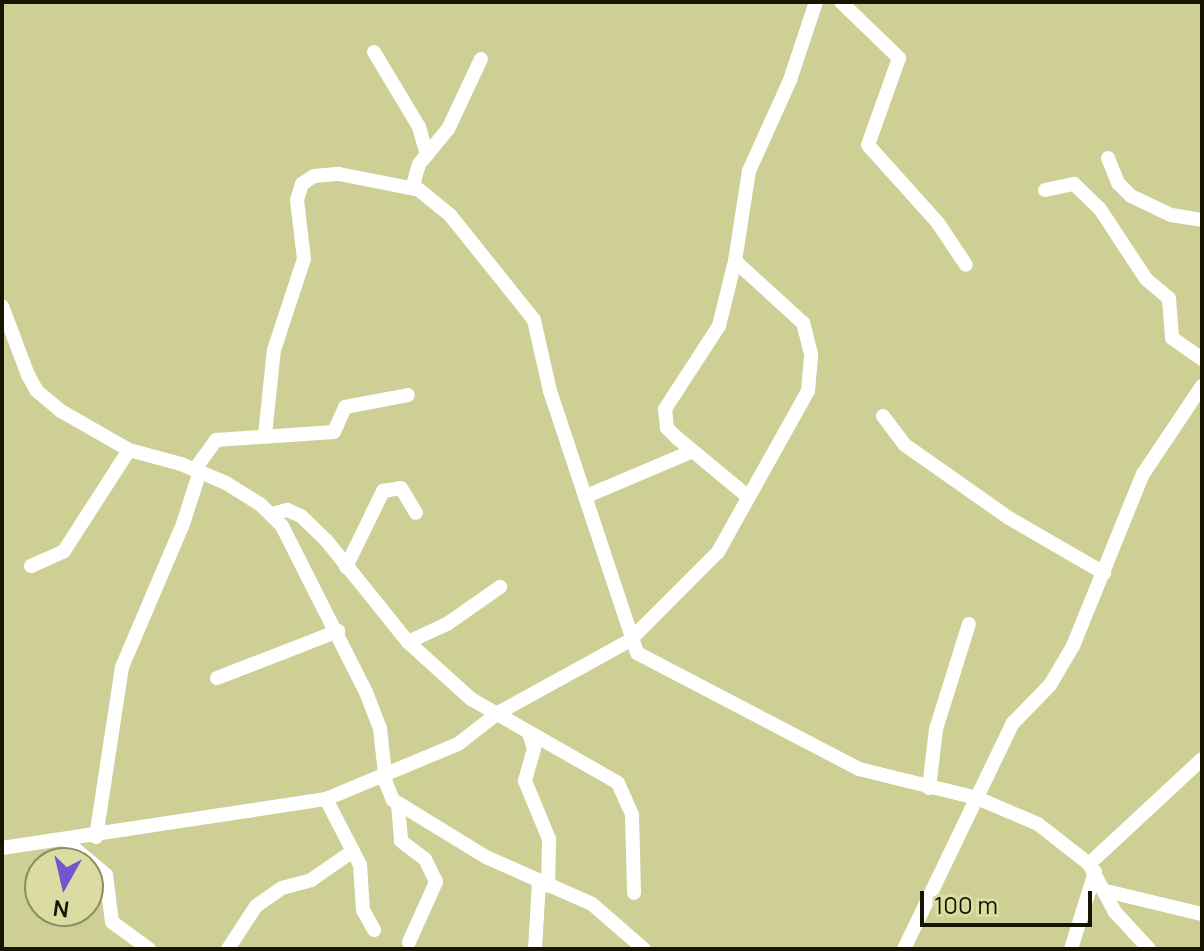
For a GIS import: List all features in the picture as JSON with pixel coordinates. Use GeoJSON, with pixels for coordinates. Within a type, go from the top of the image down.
{"type":"FeatureCollection","features":[{"type":"Feature","properties":{"kind":"street"},"geometry":{"type":"LineString","coordinates":[[746,495],[691,452],[667,428],[665,409],[719,326],[735,261],[749,171],[786,88],[816,2]]}},
{"type":"Feature","properties":{"kind":"street"},"geometry":{"type":"LineString","coordinates":[[841,2],[899,58],[868,145],[938,223],[966,265]]}},
{"type":"Feature","properties":{"kind":"street"},"geometry":{"type":"LineString","coordinates":[[374,52],[424,135],[427,155]]}},
{"type":"Feature","properties":{"kind":"street"},"geometry":{"type":"LineString","coordinates":[[415,189],[414,174],[448,129],[481,59]]}},
{"type":"Feature","properties":{"kind":"street"},"geometry":{"type":"LineString","coordinates":[[1108,158],[1118,183],[1131,196],[1171,215],[1202,220]]}},
{"type":"Feature","properties":{"kind":"street"},"geometry":{"type":"LineString","coordinates":[[265,435],[274,350],[304,259],[297,200],[302,184],[314,176],[339,174],[415,189],[450,215],[531,313],[550,391],[589,495],[629,641],[646,660],[843,762],[929,788],[977,798],[1038,824],[1092,868],[1131,933],[1149,949]]}},
{"type":"Feature","properties":{"kind":"street"},"geometry":{"type":"LineString","coordinates":[[1045,190],[1074,184],[1100,209],[1146,279],[1169,298],[1172,338],[1202,359]]}},
{"type":"Feature","properties":{"kind":"street"},"geometry":{"type":"LineString","coordinates":[[2,848],[67,842],[326,799],[385,770],[439,752],[475,732],[498,713],[629,641],[703,572],[808,391],[811,354],[799,317],[735,261]]}},
{"type":"Feature","properties":{"kind":"street"},"geometry":{"type":"LineString","coordinates":[[2,306],[37,391],[129,450],[198,470],[272,514],[288,535],[338,631],[380,728],[387,788],[398,805],[401,841],[421,854],[436,882],[409,942]]}},
{"type":"Feature","properties":{"kind":"street"},"geometry":{"type":"LineString","coordinates":[[904,949],[1013,723],[1050,685],[1073,646],[1143,474],[1202,386]]}},
{"type":"Feature","properties":{"kind":"street"},"geometry":{"type":"LineString","coordinates":[[96,837],[122,667],[178,539],[198,470],[216,440],[334,432],[345,407],[408,395]]}},
{"type":"Feature","properties":{"kind":"street"},"geometry":{"type":"LineString","coordinates":[[883,416],[905,445],[1009,518],[1104,573]]}},
{"type":"Feature","properties":{"kind":"street"},"geometry":{"type":"LineString","coordinates":[[31,566],[64,551],[129,450]]}},
{"type":"Feature","properties":{"kind":"street"},"geometry":{"type":"LineString","coordinates":[[589,495],[691,452]]}},
{"type":"Feature","properties":{"kind":"street"},"geometry":{"type":"LineString","coordinates":[[346,567],[375,500],[383,491],[401,488],[416,513]]}},
{"type":"Feature","properties":{"kind":"street"},"geometry":{"type":"LineString","coordinates":[[272,514],[287,510],[301,516],[408,642],[471,699],[602,771],[626,792],[635,848],[634,893]]}},
{"type":"Feature","properties":{"kind":"street"},"geometry":{"type":"LineString","coordinates":[[408,642],[447,624],[500,587]]}},
{"type":"Feature","properties":{"kind":"street"},"geometry":{"type":"LineString","coordinates":[[929,788],[936,729],[969,624]]}},
{"type":"Feature","properties":{"kind":"street"},"geometry":{"type":"LineString","coordinates":[[217,678],[338,631]]}},
{"type":"Feature","properties":{"kind":"street"},"geometry":{"type":"LineString","coordinates":[[471,699],[475,732]]}},
{"type":"Feature","properties":{"kind":"street"},"geometry":{"type":"LineString","coordinates":[[529,733],[534,749],[525,781],[549,839],[535,949]]}},
{"type":"Feature","properties":{"kind":"street"},"geometry":{"type":"LineString","coordinates":[[1071,949],[1092,868],[1202,759]]}},
{"type":"Feature","properties":{"kind":"street"},"geometry":{"type":"LineString","coordinates":[[326,799],[360,865],[363,910],[374,930]]}},
{"type":"Feature","properties":{"kind":"street"},"geometry":{"type":"LineString","coordinates":[[398,805],[544,884],[592,904],[644,949]]}},
{"type":"Feature","properties":{"kind":"street"},"geometry":{"type":"LineString","coordinates":[[67,842],[106,875],[112,922],[149,949]]}},
{"type":"Feature","properties":{"kind":"street"},"geometry":{"type":"LineString","coordinates":[[228,949],[256,906],[282,888],[311,880],[353,851]]}},
{"type":"Feature","properties":{"kind":"street"},"geometry":{"type":"LineString","coordinates":[[1106,891],[1202,914]]}}]}
